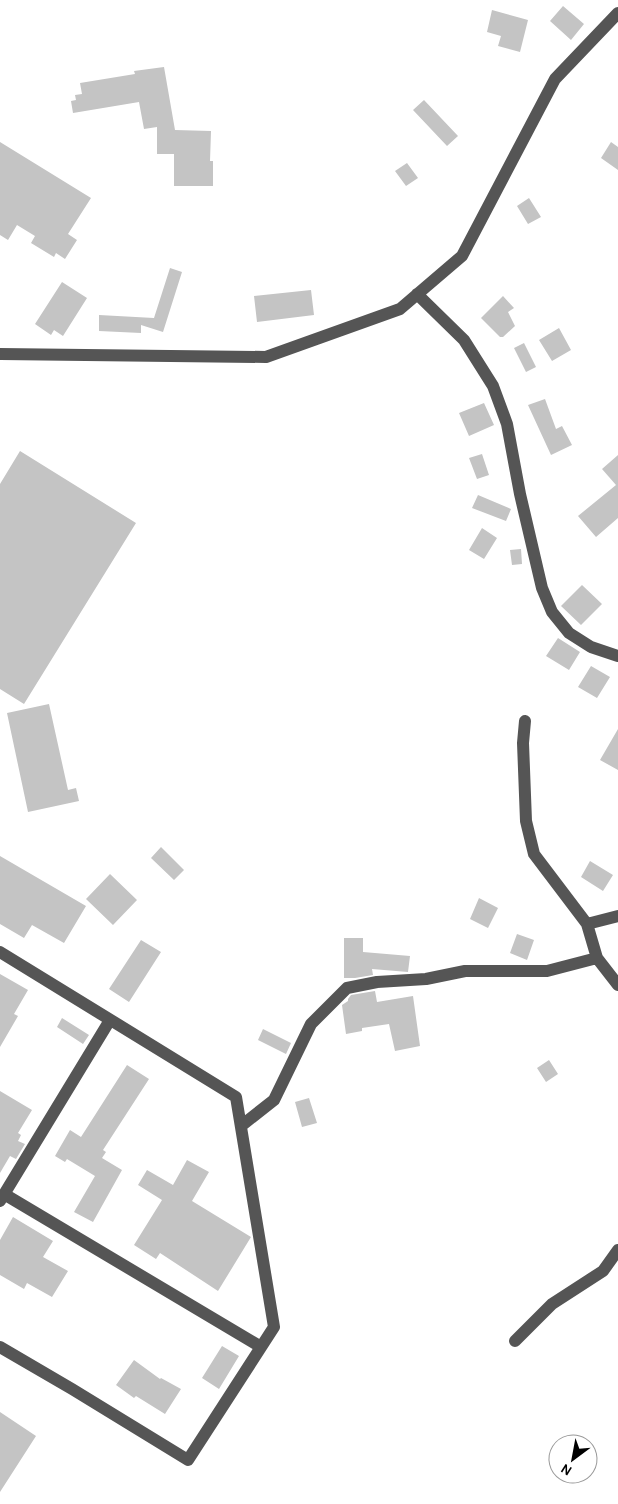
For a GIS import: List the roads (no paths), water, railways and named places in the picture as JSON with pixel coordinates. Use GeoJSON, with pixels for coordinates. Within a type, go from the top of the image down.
{"type":"FeatureCollection","features":[{"type":"Feature","properties":{"kind":"street"},"geometry":{"type":"LineString","coordinates":[[0,354],[266,357],[400,309],[462,256],[556,79],[618,13]]}},
{"type":"Feature","properties":{"kind":"street"},"geometry":{"type":"LineString","coordinates":[[417,294],[464,340],[493,386],[507,424],[520,494],[542,588],[552,612],[569,632],[591,647],[618,656]]}},
{"type":"Feature","properties":{"kind":"street"},"geometry":{"type":"LineString","coordinates":[[525,721],[523,743],[526,821],[534,854],[587,924],[598,958],[618,985]]}},
{"type":"Feature","properties":{"kind":"street"},"geometry":{"type":"LineString","coordinates":[[587,924],[618,916]]}},
{"type":"Feature","properties":{"kind":"street"},"geometry":{"type":"LineString","coordinates":[[0,952],[236,1097],[274,1327],[188,1460],[0,1347]]}},
{"type":"Feature","properties":{"kind":"street"},"geometry":{"type":"LineString","coordinates":[[241,1126],[274,1100],[312,1024],[347,988],[377,982],[426,979],[465,971],[547,971],[598,958]]}},
{"type":"Feature","properties":{"kind":"street"},"geometry":{"type":"LineString","coordinates":[[110,1020],[2,1197],[261,1347]]}},
{"type":"Feature","properties":{"kind":"street"},"geometry":{"type":"LineString","coordinates":[[515,1341],[552,1304],[603,1271],[618,1250]]}}]}
